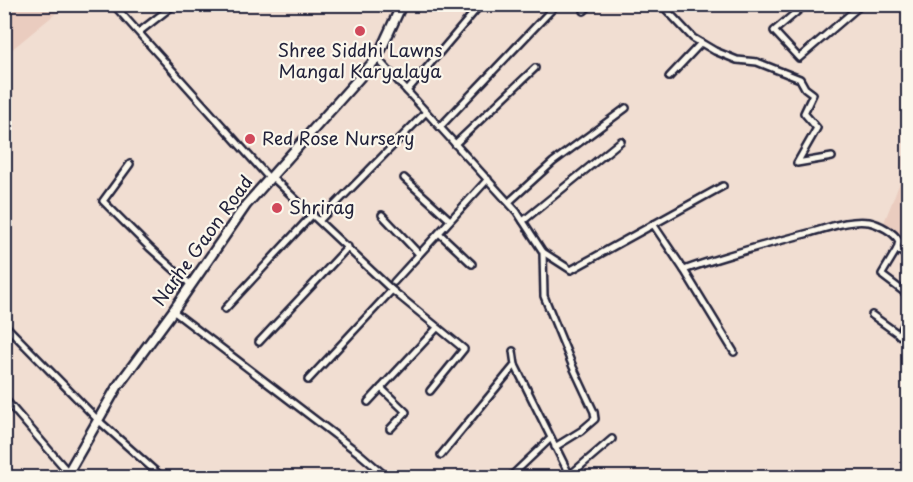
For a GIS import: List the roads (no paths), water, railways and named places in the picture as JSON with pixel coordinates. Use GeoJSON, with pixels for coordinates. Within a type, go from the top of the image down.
{"type":"FeatureCollection","features":[{"type":"Feature","properties":{"kind":"street"},"geometry":{"type":"LineString","coordinates":[[113,4],[270,177],[320,220],[392,290],[464,349],[429,391]]}},
{"type":"Feature","properties":{"kind":"street"},"geometry":{"type":"LineString","coordinates":[[139,32],[175,4]]}},
{"type":"Feature","properties":{"kind":"street","name":"Narhe Gaon Road"},"geometry":{"type":"LineString","coordinates":[[67,475],[117,387],[246,205],[377,58],[402,4]]}},
{"type":"Feature","properties":{"kind":"street"},"geometry":{"type":"LineString","coordinates":[[407,91],[481,4]]}},
{"type":"Feature","properties":{"kind":"street"},"geometry":{"type":"LineString","coordinates":[[440,127],[557,4]]}},
{"type":"Feature","properties":{"kind":"street"},"geometry":{"type":"LineString","coordinates":[[584,11],[591,4]]}},
{"type":"Feature","properties":{"kind":"street"},"geometry":{"type":"LineString","coordinates":[[661,4],[693,39],[737,60],[757,62],[801,80],[805,88],[813,94],[804,113],[817,128],[797,163],[832,157]]}},
{"type":"Feature","properties":{"kind":"street"},"geometry":{"type":"LineString","coordinates":[[806,4],[774,31],[799,58],[862,4]]}},
{"type":"Feature","properties":{"kind":"street"},"geometry":{"type":"LineString","coordinates":[[669,77],[701,43]]}},
{"type":"Feature","properties":{"kind":"street"},"geometry":{"type":"LineString","coordinates":[[377,58],[509,202],[543,252],[571,270],[723,186]]}},
{"type":"Feature","properties":{"kind":"street"},"geometry":{"type":"LineString","coordinates":[[455,144],[535,68]]}},
{"type":"Feature","properties":{"kind":"street"},"geometry":{"type":"LineString","coordinates":[[509,202],[553,162],[626,108]]}},
{"type":"Feature","properties":{"kind":"street"},"geometry":{"type":"LineString","coordinates":[[320,220],[426,112]]}},
{"type":"Feature","properties":{"kind":"street"},"geometry":{"type":"LineString","coordinates":[[523,221],[621,141]]}},
{"type":"Feature","properties":{"kind":"street"},"geometry":{"type":"LineString","coordinates":[[130,164],[103,201],[191,285]]}},
{"type":"Feature","properties":{"kind":"street"},"geometry":{"type":"LineString","coordinates":[[404,178],[450,220]]}},
{"type":"Feature","properties":{"kind":"street"},"geometry":{"type":"LineString","coordinates":[[394,282],[488,179]]}},
{"type":"Feature","properties":{"kind":"street"},"geometry":{"type":"LineString","coordinates":[[225,309],[313,214]]}},
{"type":"Feature","properties":{"kind":"street"},"geometry":{"type":"LineString","coordinates":[[382,215],[419,254]]}},
{"type":"Feature","properties":{"kind":"street"},"geometry":{"type":"LineString","coordinates":[[684,270],[758,246],[843,224],[868,222],[882,227],[897,237],[899,241],[897,249],[882,273],[909,295]]}},
{"type":"Feature","properties":{"kind":"street"},"geometry":{"type":"LineString","coordinates":[[653,224],[734,352]]}},
{"type":"Feature","properties":{"kind":"street"},"geometry":{"type":"LineString","coordinates":[[439,232],[472,264]]}},
{"type":"Feature","properties":{"kind":"street"},"geometry":{"type":"LineString","coordinates":[[259,342],[348,247]]}},
{"type":"Feature","properties":{"kind":"street"},"geometry":{"type":"LineString","coordinates":[[897,249],[909,257]]}},
{"type":"Feature","properties":{"kind":"street"},"geometry":{"type":"LineString","coordinates":[[543,252],[544,296],[595,418],[581,431],[555,447]]}},
{"type":"Feature","properties":{"kind":"street"},"geometry":{"type":"LineString","coordinates":[[308,380],[392,290]]}},
{"type":"Feature","properties":{"kind":"street"},"geometry":{"type":"LineString","coordinates":[[173,311],[388,477]]}},
{"type":"Feature","properties":{"kind":"street"},"geometry":{"type":"LineString","coordinates":[[872,315],[909,341]]}},
{"type":"Feature","properties":{"kind":"street"},"geometry":{"type":"LineString","coordinates":[[899,335],[909,317]]}},
{"type":"Feature","properties":{"kind":"street"},"geometry":{"type":"LineString","coordinates":[[4,324],[98,420],[163,477]]}},
{"type":"Feature","properties":{"kind":"street"},"geometry":{"type":"LineString","coordinates":[[368,402],[437,328]]}},
{"type":"Feature","properties":{"kind":"street"},"geometry":{"type":"LineString","coordinates":[[513,351],[515,365],[571,476],[612,439]]}},
{"type":"Feature","properties":{"kind":"street"},"geometry":{"type":"LineString","coordinates":[[441,455],[515,365]]}},
{"type":"Feature","properties":{"kind":"street"},"geometry":{"type":"LineString","coordinates":[[381,388],[406,412],[390,429]]}},
{"type":"Feature","properties":{"kind":"street"},"geometry":{"type":"LineString","coordinates":[[4,398],[67,475]]}},
{"type":"Feature","properties":{"kind":"street"},"geometry":{"type":"LineString","coordinates":[[509,477],[551,438]]}},
{"type":"Feature","properties":{"kind":"place","name":"Shree Siddhi Lawns Mangal Karyalaya"},"geometry":{"type":"Point","coordinates":[360,31]}},
{"type":"Feature","properties":{"kind":"place","name":"Red Rose Nursery"},"geometry":{"type":"Point","coordinates":[250,139]}},
{"type":"Feature","properties":{"kind":"place","name":"Shrirag"},"geometry":{"type":"Point","coordinates":[277,208]}}]}
